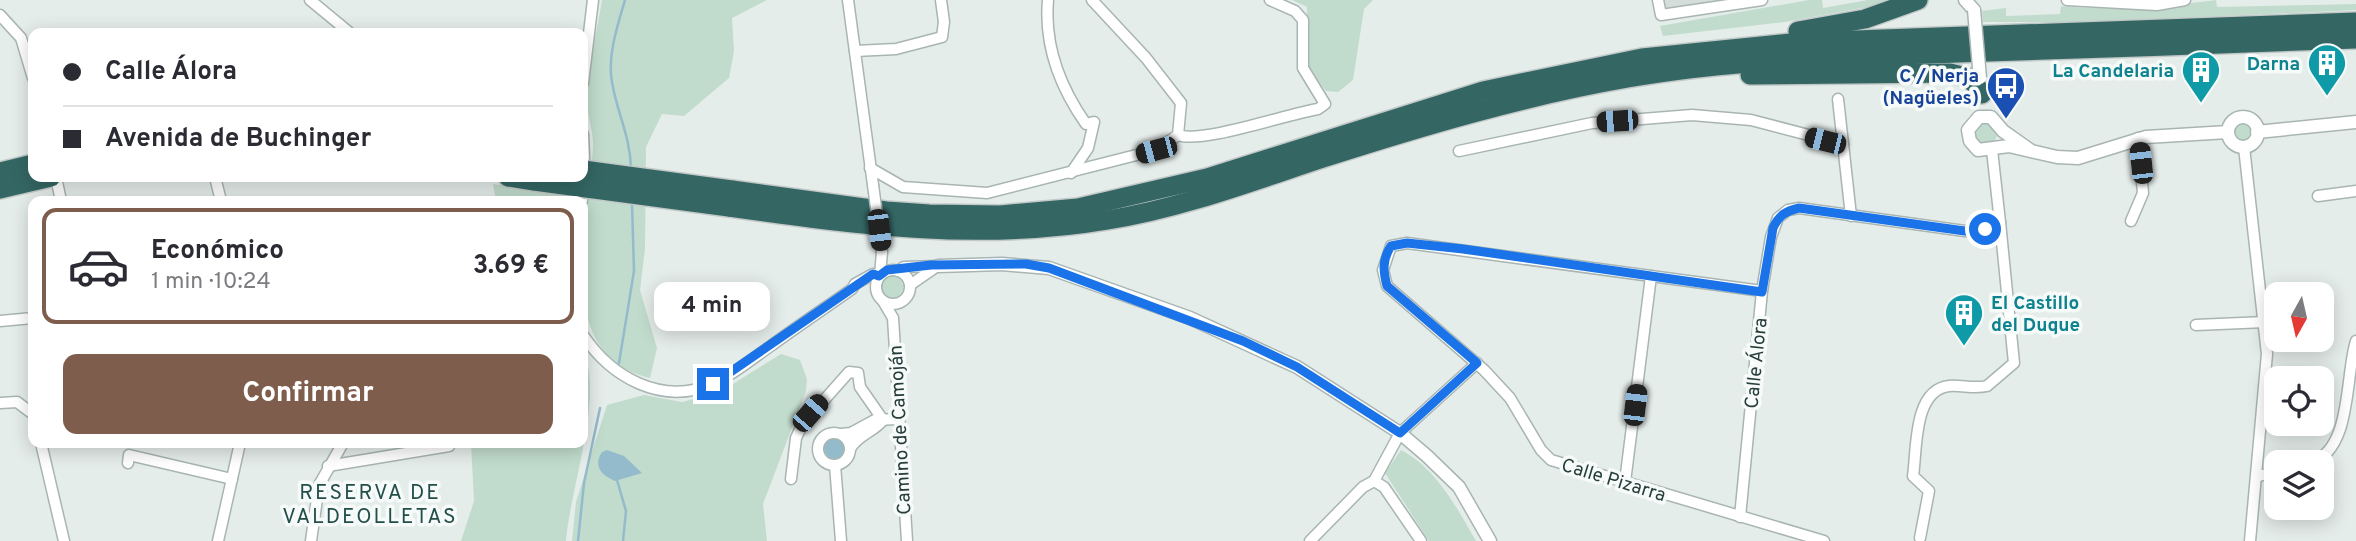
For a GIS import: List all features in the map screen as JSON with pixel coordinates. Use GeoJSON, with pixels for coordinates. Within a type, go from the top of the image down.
{"type":"FeatureCollection","features":[{"type":"Feature","properties":{"kind":"highway"},"geometry":{"type":"LineString","coordinates":[[1737,46],[1768,35],[1865,19],[1918,0]]}},
{"type":"Feature","properties":{"kind":"highway"},"geometry":{"type":"LineString","coordinates":[[545,182],[919,213],[1000,215],[1078,208],[1207,178],[1483,91],[1629,60],[1737,46],[2356,22]]}},
{"type":"Feature","properties":{"kind":"highway"},"geometry":{"type":"LineString","coordinates":[[588,171],[863,226],[928,231],[1001,232],[1098,222],[1187,202],[1484,110],[1577,87],[1686,70],[1803,59],[2356,39]]}},
{"type":"Feature","properties":{"kind":"highway"},"geometry":{"type":"LineString","coordinates":[[1686,70],[1717,75],[1950,73],[1970,78],[1981,86]]}},
{"type":"Feature","properties":{"kind":"highway"},"geometry":{"type":"LineString","coordinates":[[0,172],[28,165]]}},
{"type":"Feature","properties":{"kind":"highway"},"geometry":{"type":"LineString","coordinates":[[0,189],[31,182]]}},
{"type":"Feature","properties":{"kind":"street"},"geometry":{"type":"LineString","coordinates":[[310,0],[341,28]]}},
{"type":"Feature","properties":{"kind":"street"},"geometry":{"type":"LineString","coordinates":[[588,42],[593,0]]}},
{"type":"Feature","properties":{"kind":"street"},"geometry":{"type":"LineString","coordinates":[[848,0],[881,252],[875,287],[880,298]]}},
{"type":"Feature","properties":{"kind":"street"},"geometry":{"type":"LineString","coordinates":[[855,51],[896,49],[942,37],[944,22],[941,0]]}},
{"type":"Feature","properties":{"kind":"street"},"geometry":{"type":"LineString","coordinates":[[1048,0],[1046,36],[1056,66],[1073,106],[1086,124],[1094,122],[1088,148],[1071,173]]}},
{"type":"Feature","properties":{"kind":"street"},"geometry":{"type":"LineString","coordinates":[[1092,0],[1146,58],[1181,103],[1178,135]]}},
{"type":"Feature","properties":{"kind":"street"},"geometry":{"type":"LineString","coordinates":[[1178,135],[1188,139],[1318,109],[1325,104],[1303,68],[1303,20],[1296,11],[1270,0]]}},
{"type":"Feature","properties":{"kind":"street"},"geometry":{"type":"LineString","coordinates":[[1658,0],[1661,15],[1762,0]]}},
{"type":"Feature","properties":{"kind":"street"},"geometry":{"type":"LineString","coordinates":[[2067,0],[2157,5],[2185,0]]}},
{"type":"Feature","properties":{"kind":"street"},"geometry":{"type":"LineString","coordinates":[[1971,3],[1985,116]]}},
{"type":"Feature","properties":{"kind":"street"},"geometry":{"type":"LineString","coordinates":[[0,15],[21,38],[28,61]]}},
{"type":"Feature","properties":{"kind":"street"},"geometry":{"type":"LineString","coordinates":[[1838,99],[1851,216]]}},
{"type":"Feature","properties":{"kind":"street"},"geometry":{"type":"LineString","coordinates":[[1459,151],[1592,123],[1692,115],[1751,120],[1843,144]]}},
{"type":"Feature","properties":{"kind":"street"},"geometry":{"type":"LineString","coordinates":[[2030,150],[2003,131],[1997,120],[1985,116],[1974,120],[1968,135],[1978,150],[2009,146],[2057,157],[2078,158],[2138,138],[2228,132]]}},
{"type":"Feature","properties":{"kind":"street"},"geometry":{"type":"LineString","coordinates":[[2242,118],[2251,120],[2257,132],[2252,143],[2244,147],[2231,142],[2228,132],[2234,121],[2242,118]]}},
{"type":"Feature","properties":{"kind":"street"},"geometry":{"type":"LineString","coordinates":[[2257,132],[2356,122]]}},
{"type":"Feature","properties":{"kind":"street"},"geometry":{"type":"LineString","coordinates":[[1920,538],[1929,491],[1913,476],[1926,401],[1947,386],[1987,386],[2014,363],[1994,149],[2003,131]]}},
{"type":"Feature","properties":{"kind":"street"},"geometry":{"type":"LineString","coordinates":[[870,168],[903,187],[974,193],[999,191],[1156,150],[1178,135]]}},
{"type":"Feature","properties":{"kind":"street"},"geometry":{"type":"LineString","coordinates":[[2132,221],[2143,193],[2138,138]]}},
{"type":"Feature","properties":{"kind":"street"},"geometry":{"type":"LineString","coordinates":[[2244,147],[2264,314]]}},
{"type":"Feature","properties":{"kind":"street"},"geometry":{"type":"LineString","coordinates":[[2318,196],[2356,191]]}},
{"type":"Feature","properties":{"kind":"street","name":"Calle Álora"},"geometry":{"type":"LineString","coordinates":[[1740,517],[1762,292],[1770,237],[1778,218],[1788,210],[1799,208],[1972,232],[2000,222]]}},
{"type":"Feature","properties":{"kind":"street","name":"Calle Pizarra"},"geometry":{"type":"LineString","coordinates":[[1762,292],[1407,243],[1391,246],[1386,254],[1383,270],[1387,286],[1477,363],[1510,398],[1541,450],[1551,460],[1825,541]]}},
{"type":"Feature","properties":{"kind":"street"},"geometry":{"type":"LineString","coordinates":[[881,252],[905,275],[910,285]]}},
{"type":"Feature","properties":{"kind":"street"},"geometry":{"type":"LineString","coordinates":[[588,341],[610,368],[635,383],[666,391],[698,388],[730,374],[868,276],[904,267],[1026,264],[1049,268],[1190,318],[1297,367],[1400,433],[1459,487],[1490,541]]}},
{"type":"Feature","properties":{"kind":"street"},"geometry":{"type":"LineString","coordinates":[[852,289],[900,302],[906,297],[910,285],[938,266]]}},
{"type":"Feature","properties":{"kind":"street"},"geometry":{"type":"LineString","coordinates":[[1625,482],[1651,276]]}},
{"type":"Feature","properties":{"kind":"street","name":"Camino de Camoján"},"geometry":{"type":"LineString","coordinates":[[880,298],[893,318]]}},
{"type":"Feature","properties":{"kind":"street","name":"Camino de Camoján"},"geometry":{"type":"LineString","coordinates":[[900,302],[893,318],[897,419],[907,541]]}},
{"type":"Feature","properties":{"kind":"street"},"geometry":{"type":"LineString","coordinates":[[0,321],[28,319]]}},
{"type":"Feature","properties":{"kind":"street"},"geometry":{"type":"LineString","coordinates":[[2196,325],[2264,322]]}},
{"type":"Feature","properties":{"kind":"street"},"geometry":{"type":"LineString","coordinates":[[2330,450],[2337,441],[2356,341]]}},
{"type":"Feature","properties":{"kind":"street"},"geometry":{"type":"LineString","coordinates":[[2250,541],[2266,390],[2265,352]]}},
{"type":"Feature","properties":{"kind":"street"},"geometry":{"type":"LineString","coordinates":[[1310,541],[1363,487],[1374,481],[1400,433],[1477,363]]}},
{"type":"Feature","properties":{"kind":"street"},"geometry":{"type":"LineString","coordinates":[[791,479],[796,438],[802,425],[825,395],[850,371],[858,373],[860,387],[883,420]]}},
{"type":"Feature","properties":{"kind":"street"},"geometry":{"type":"LineString","coordinates":[[0,403],[17,402],[28,410]]}},
{"type":"Feature","properties":{"kind":"street"},"geometry":{"type":"LineString","coordinates":[[883,420],[855,441],[845,461],[835,464],[821,457],[819,444],[828,434],[851,433],[875,420],[897,419]]}},
{"type":"Feature","properties":{"kind":"street"},"geometry":{"type":"LineString","coordinates":[[841,434],[848,440],[850,449]]}},
{"type":"Feature","properties":{"kind":"street"},"geometry":{"type":"LineString","coordinates":[[42,448],[64,541]]}},
{"type":"Feature","properties":{"kind":"street"},"geometry":{"type":"LineString","coordinates":[[218,541],[239,448]]}},
{"type":"Feature","properties":{"kind":"street"},"geometry":{"type":"LineString","coordinates":[[311,541],[320,485],[339,448]]}},
{"type":"Feature","properties":{"kind":"street"},"geometry":{"type":"LineString","coordinates":[[328,466],[437,448]]}},
{"type":"Feature","properties":{"kind":"street"},"geometry":{"type":"LineString","coordinates":[[128,463],[129,455],[232,479]]}},
{"type":"Feature","properties":{"kind":"street"},"geometry":{"type":"LineString","coordinates":[[835,464],[841,541]]}},
{"type":"Feature","properties":{"kind":"street"},"geometry":{"type":"LineString","coordinates":[[2258,476],[2264,475]]}},
{"type":"Feature","properties":{"kind":"street"},"geometry":{"type":"LineString","coordinates":[[1374,481],[1384,487],[1421,541]]}},
{"type":"Feature","properties":{"kind":"shaded area"},"geometry":{"type":"Polygon","coordinates":[[[1661,0],[1718,0],[1673,13],[1662,9],[1661,0]]]}},
{"type":"Feature","properties":{"kind":"green space"},"geometry":{"type":"Polygon","coordinates":[[[602,0],[767,0],[732,18],[734,51],[729,78],[684,116],[662,114],[646,147],[645,249],[640,290],[657,348],[650,378],[618,364],[597,342],[588,318],[588,199],[593,143],[588,111],[590,63],[602,0]]]}},
{"type":"Feature","properties":{"kind":"green space"},"geometry":{"type":"Polygon","coordinates":[[[1292,0],[1373,0],[1364,9],[1353,80],[1338,92],[1326,91],[1306,66],[1307,7],[1292,0]]]}},
{"type":"Feature","properties":{"kind":"green space"},"geometry":{"type":"Polygon","coordinates":[[[1822,0],[1823,8],[1868,0],[1906,0],[1785,22],[1663,36],[1660,26],[1822,0]]]}},
{"type":"Feature","properties":{"kind":"green space"},"geometry":{"type":"Polygon","coordinates":[[[2216,0],[2217,7],[2356,4],[2356,10],[2091,22],[1983,22],[1982,11],[2006,8],[2006,16],[2060,14],[2061,6],[2139,8],[2216,0]]]}},
{"type":"Feature","properties":{"kind":"green space"},"geometry":{"type":"Polygon","coordinates":[[[2243,122],[2250,125],[2253,132],[2250,139],[2243,142],[2236,139],[2233,132],[2236,125],[2243,122]]]}},
{"type":"Feature","properties":{"kind":"green space"},"geometry":{"type":"Polygon","coordinates":[[[1982,123],[1990,123],[1997,130],[1997,138],[1990,145],[1982,145],[1975,138],[1975,130],[1982,123]]]}},
{"type":"Feature","properties":{"kind":"green space"},"geometry":{"type":"Polygon","coordinates":[[[493,184],[560,195],[560,196],[495,196],[493,184]]]}},
{"type":"Feature","properties":{"kind":"green space"},"geometry":{"type":"Polygon","coordinates":[[[892,276],[900,279],[903,287],[900,295],[892,298],[884,295],[881,287],[884,279],[892,276]]]}},
{"type":"Feature","properties":{"kind":"green space"},"geometry":{"type":"Polygon","coordinates":[[[781,354],[800,360],[807,379],[806,391],[763,504],[767,541],[572,541],[576,502],[607,405],[644,395],[682,402],[720,392],[781,354]]]}},
{"type":"Feature","properties":{"kind":"green space"},"geometry":{"type":"Polygon","coordinates":[[[588,367],[590,392],[588,417],[588,367]]]}},
{"type":"Feature","properties":{"kind":"green space"},"geometry":{"type":"Polygon","coordinates":[[[471,448],[583,448],[566,541],[461,541],[474,501],[471,448]]]}},
{"type":"Feature","properties":{"kind":"green space"},"geometry":{"type":"Polygon","coordinates":[[[1401,450],[1425,467],[1435,478],[1476,541],[1429,541],[1385,473],[1401,450]]]}},
{"type":"Feature","properties":{"kind":"water"},"geometry":{"type":"Polygon","coordinates":[[[831,437],[839,437],[846,444],[846,452],[839,459],[831,459],[824,452],[824,444],[831,437]]]}},
{"type":"Feature","properties":{"kind":"water"},"geometry":{"type":"Polygon","coordinates":[[[607,450],[624,456],[642,473],[615,481],[606,476],[600,470],[598,462],[602,452],[607,450]]]}},
{"type":"Feature","properties":{"kind":"waterway"},"geometry":{"type":"LineString","coordinates":[[625,0],[614,40],[611,72],[631,168]]}},
{"type":"Feature","properties":{"kind":"waterway"},"geometry":{"type":"LineString","coordinates":[[619,363],[634,271],[632,203]]}},
{"type":"Feature","properties":{"kind":"waterway"},"geometry":{"type":"LineString","coordinates":[[578,541],[584,483],[600,408]]}},
{"type":"Feature","properties":{"kind":"waterway"},"geometry":{"type":"LineString","coordinates":[[617,480],[626,511],[623,541]]}},
{"type":"Feature","properties":{"kind":"place","name":"Darna"},"geometry":{"type":"Point","coordinates":[2327,97]}},
{"type":"Feature","properties":{"kind":"place","name":"La Candelaria"},"geometry":{"type":"Point","coordinates":[2201,104]}},
{"type":"Feature","properties":{"kind":"place","name":"C / Nerja (Nagüeles)"},"geometry":{"type":"Point","coordinates":[2006,120]}},
{"type":"Feature","properties":{"kind":"place","name":"El Castillo del Duque"},"geometry":{"type":"Point","coordinates":[1964,347]}},
{"type":"Feature","properties":{"kind":"district","name":"RESERVA DE VALDEOLLETAS"},"geometry":{"type":"Point","coordinates":[370,504]}},
{"type":"Feature","properties":{"kind":"route"},"geometry":{"type":"LineString","coordinates":[[713,384],[873,274],[879,276],[887,270],[898,271],[904,267],[931,265],[1026,264],[1049,268],[1093,283],[1190,318],[1243,341],[1297,367],[1400,433],[1477,363],[1387,286],[1383,270],[1386,254],[1391,246],[1407,243],[1463,249],[1762,292],[1770,237],[1778,218],[1788,210],[1799,208],[1972,232],[1985,229]]}}]}
